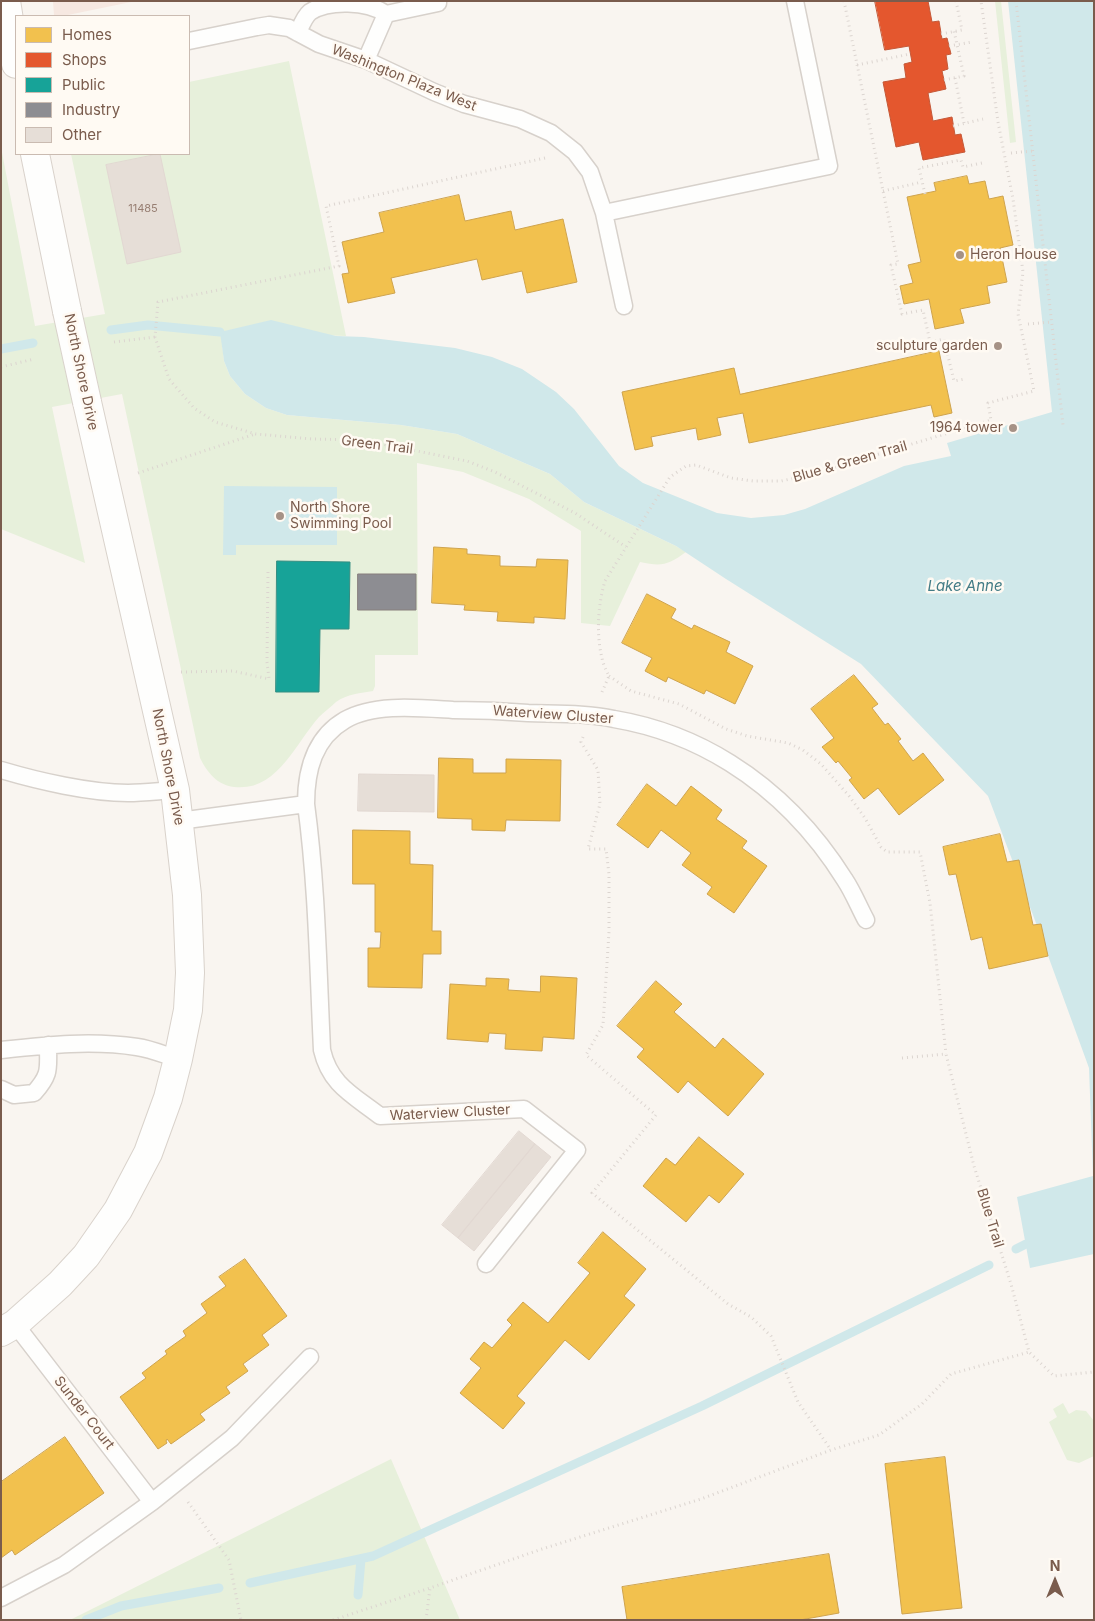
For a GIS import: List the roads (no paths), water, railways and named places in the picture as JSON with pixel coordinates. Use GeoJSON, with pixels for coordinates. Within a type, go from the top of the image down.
{"type":"FeatureCollection","features":[{"type":"Feature","properties":{"kind":"street"},"geometry":{"type":"LineString","coordinates":[[6,1],[15,58]]}},
{"type":"Feature","properties":{"kind":"street","name":"North Shore Drive"},"geometry":{"type":"LineString","coordinates":[[8,1328],[60,1284],[86,1256],[118,1210],[148,1153],[168,1098],[186,1026],[190,973],[187,895],[174,790],[67,311],[35,155]]}},
{"type":"Feature","properties":{"kind":"lane"},"geometry":{"type":"LineString","coordinates":[[604,213],[829,166],[795,1]]}},
{"type":"Feature","properties":{"kind":"lane"},"geometry":{"type":"LineString","coordinates":[[298,33],[308,13],[325,5],[364,4],[386,14],[438,3]]}},
{"type":"Feature","properties":{"kind":"lane"},"geometry":{"type":"LineString","coordinates":[[366,60],[386,14]]}},
{"type":"Feature","properties":{"kind":"lane","name":"Washington Plaza West"},"geometry":{"type":"LineString","coordinates":[[190,41],[269,25],[289,28],[319,44],[366,60],[434,92],[464,104],[520,119],[551,133],[576,152],[590,172],[604,213],[624,306]]}},
{"type":"Feature","properties":{"kind":"lane","name":"Waterview Cluster"},"geometry":{"type":"LineString","coordinates":[[486,1264],[577,1150],[524,1109],[380,1116],[335,1081],[325,1064],[322,1050],[316,895],[306,804],[308,776],[316,750],[328,733],[346,719],[366,711],[406,708],[593,716],[636,723],[682,738],[729,762],[762,784],[797,815],[826,850],[846,881],[866,920]]}},
{"type":"Feature","properties":{"kind":"lane"},"geometry":{"type":"LineString","coordinates":[[1,770],[72,786],[110,792],[128,793],[174,790]]}},
{"type":"Feature","properties":{"kind":"lane"},"geometry":{"type":"LineString","coordinates":[[179,820],[306,804]]}},
{"type":"Feature","properties":{"kind":"lane"},"geometry":{"type":"LineString","coordinates":[[1,1050],[48,1045],[110,1044],[138,1047],[178,1059]]}},
{"type":"Feature","properties":{"kind":"lane"},"geometry":{"type":"LineString","coordinates":[[1,1089],[14,1095],[34,1093],[48,1074],[48,1045]]}},
{"type":"Feature","properties":{"kind":"lane","name":"Sunder Court"},"geometry":{"type":"LineString","coordinates":[[8,1328],[152,1502]]}},
{"type":"Feature","properties":{"kind":"lane"},"geometry":{"type":"LineString","coordinates":[[1,1598],[64,1565],[152,1502],[232,1438],[310,1357]]}},
{"type":"Feature","properties":{"kind":"water","name":"Lake Anne"},"geometry":{"type":"Polygon","coordinates":[[[1008,1],[1094,1],[1094,1254],[1030,1268],[1017,1197],[1093,1176],[1089,1068],[988,796],[861,664],[676,546],[584,502],[550,474],[457,434],[401,425],[287,415],[266,408],[245,394],[230,376],[224,361],[220,332],[271,320],[336,336],[364,337],[455,348],[492,357],[522,369],[556,392],[574,409],[619,466],[643,483],[717,513],[751,518],[784,515],[805,509],[904,466],[951,456],[947,443],[1052,412],[1008,1]]]}},
{"type":"Feature","properties":{"kind":"water","name":"North Shore Swimming Pool"},"geometry":{"type":"Polygon","coordinates":[[[224,486],[337,487],[337,545],[236,545],[236,555],[223,555],[224,486]]]}},
{"type":"Feature","properties":{"kind":"waterway"},"geometry":{"type":"LineString","coordinates":[[111,330],[148,325],[220,332]]}},
{"type":"Feature","properties":{"kind":"waterway"},"geometry":{"type":"LineString","coordinates":[[1,349],[33,343]]}},
{"type":"Feature","properties":{"kind":"waterway"},"geometry":{"type":"LineString","coordinates":[[1016,1249],[1026,1244]]}},
{"type":"Feature","properties":{"kind":"waterway"},"geometry":{"type":"LineString","coordinates":[[250,1583],[373,1556],[702,1406],[989,1265]]}},
{"type":"Feature","properties":{"kind":"waterway"},"geometry":{"type":"LineString","coordinates":[[358,1595],[361,1559]]}},
{"type":"Feature","properties":{"kind":"waterway"},"geometry":{"type":"LineString","coordinates":[[86,1620],[121,1606],[219,1588]]}},
{"type":"Feature","properties":{"kind":"place","name":"Heron House"},"geometry":{"type":"Point","coordinates":[960,255]}},
{"type":"Feature","properties":{"kind":"place","name":"sculpture garden"},"geometry":{"type":"Point","coordinates":[998,346]}},
{"type":"Feature","properties":{"kind":"place","name":"1964 tower"},"geometry":{"type":"Point","coordinates":[1013,428]}},
{"type":"Feature","properties":{"kind":"place","name":"North Shore Swimming Pool"},"geometry":{"type":"Point","coordinates":[280,516]}}]}
